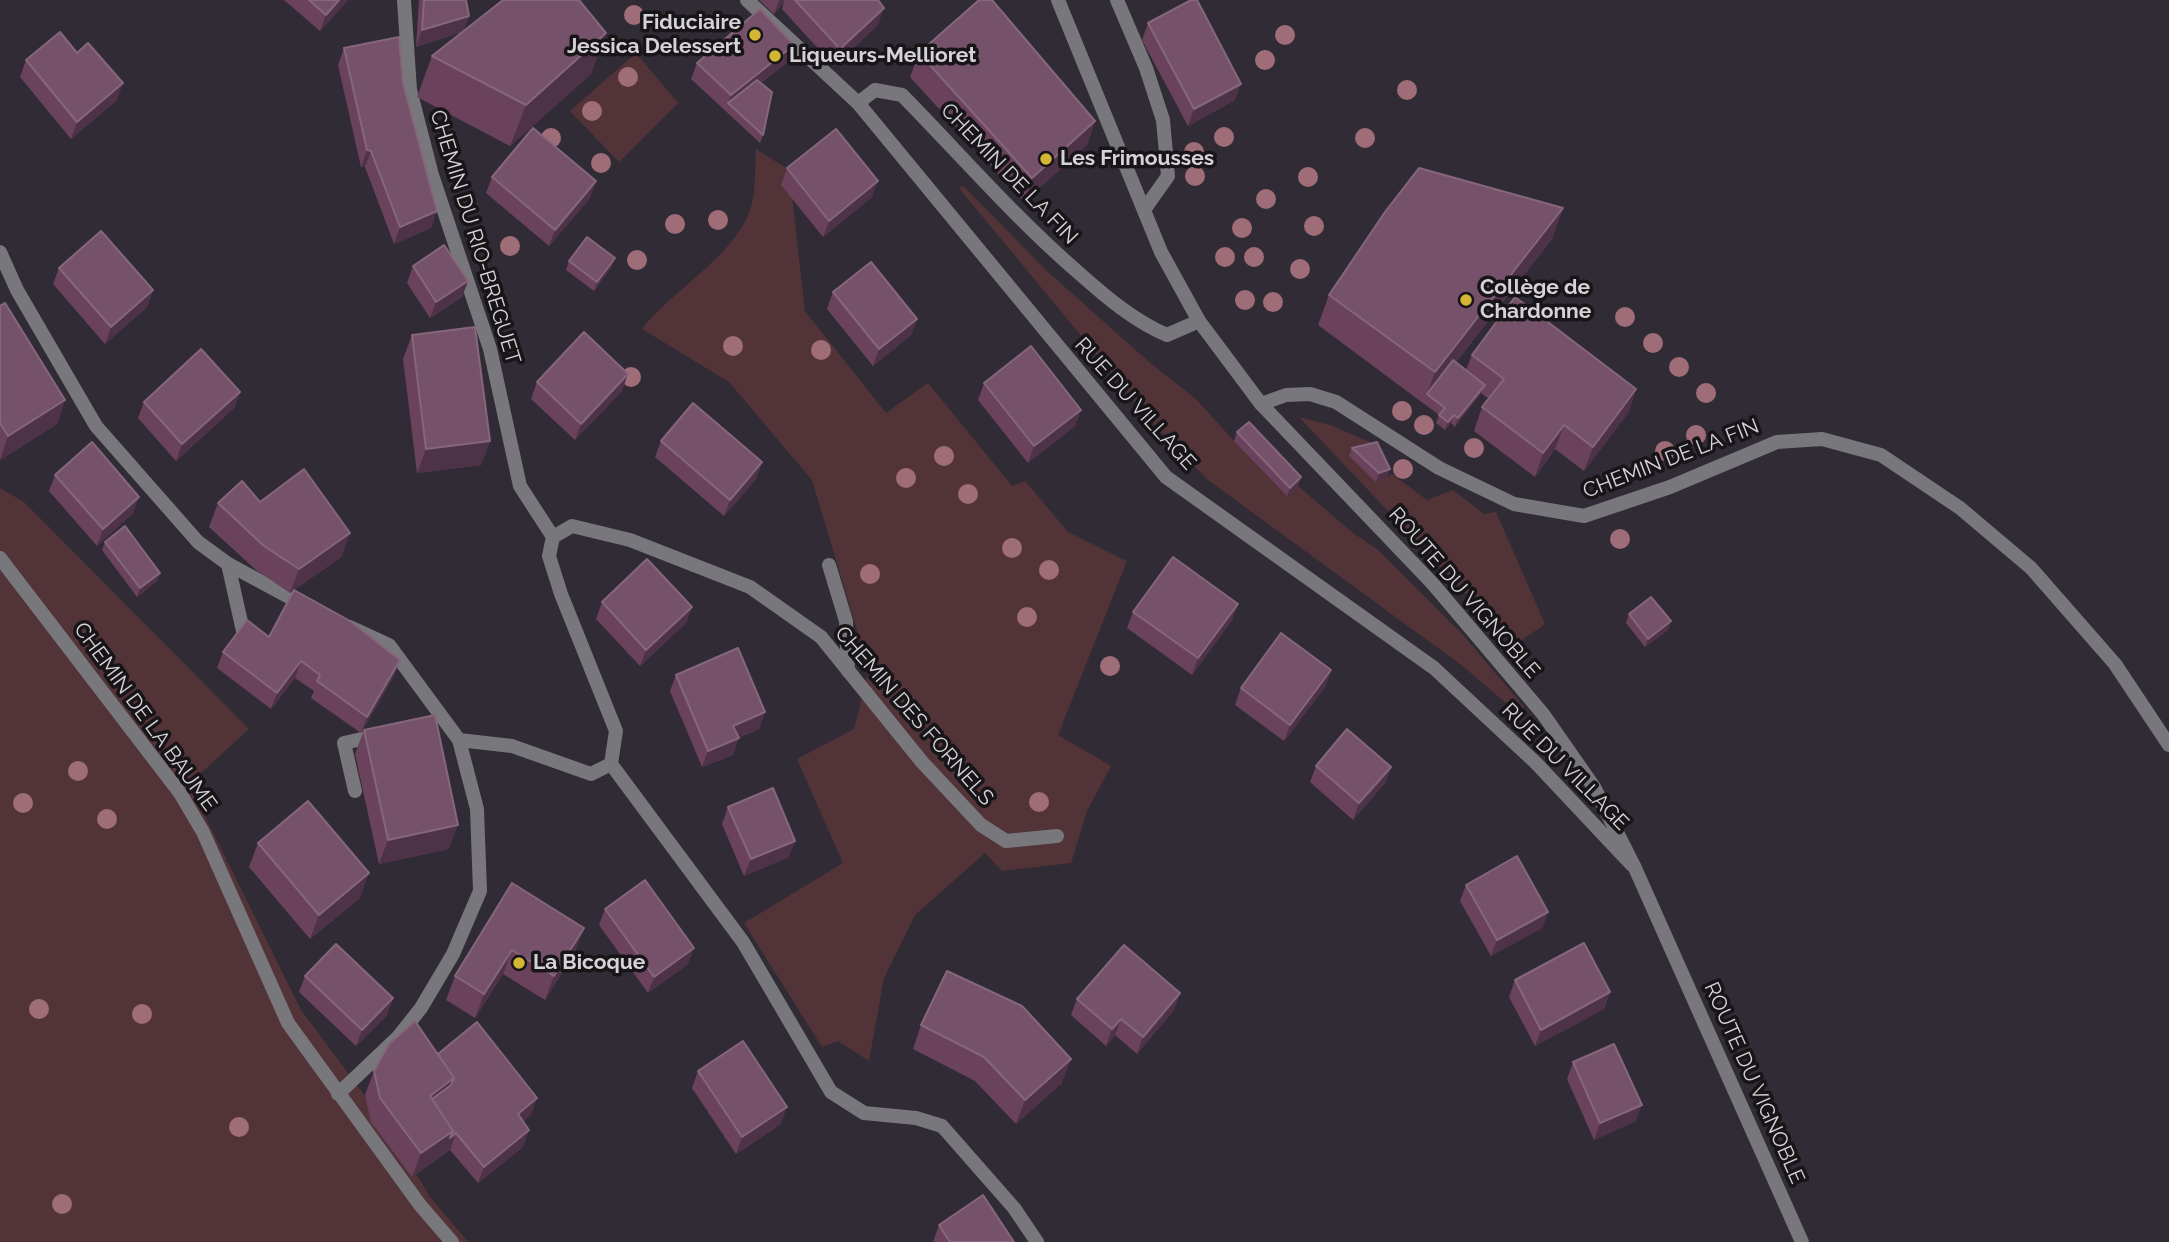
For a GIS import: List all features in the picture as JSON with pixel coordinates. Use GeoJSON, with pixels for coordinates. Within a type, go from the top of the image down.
{"type":"FeatureCollection","features":[{"type":"Feature","properties":{"kind":"street","name":"CHEMIN DU RIO-BREGUET"},"geometry":{"type":"LineString","coordinates":[[404,0],[410,90],[432,175],[490,349],[520,486],[553,537]]}},
{"type":"Feature","properties":{"kind":"street","name":"RUE DU VILLAGE"},"geometry":{"type":"LineString","coordinates":[[747,0],[858,103],[1166,477],[1434,668],[1536,763],[1634,868]]}},
{"type":"Feature","properties":{"kind":"street","name":"ROUTE DU VIGNOBLE"},"geometry":{"type":"LineString","coordinates":[[1058,0],[1161,252],[1199,321],[1261,404],[1433,584],[1543,715],[1594,787],[1634,868],[1802,1242]]}},
{"type":"Feature","properties":{"kind":"street"},"geometry":{"type":"LineString","coordinates":[[1117,0],[1146,68],[1163,120],[1168,176],[1144,210]]}},
{"type":"Feature","properties":{"kind":"street","name":"CHEMIN DE LA FIN"},"geometry":{"type":"LineString","coordinates":[[858,103],[875,90],[902,95],[1029,230],[1108,298],[1150,328],[1167,335],[1199,321]]}},
{"type":"Feature","properties":{"kind":"street"},"geometry":{"type":"LineString","coordinates":[[0,252],[17,290],[96,426],[198,542],[228,564],[389,645],[459,740],[477,809],[480,891],[453,954],[421,1008],[398,1037],[338,1094]]}},
{"type":"Feature","properties":{"kind":"street","name":"CHEMIN DE LA FIN"},"geometry":{"type":"LineString","coordinates":[[1261,404],[1286,395],[1310,394],[1336,402],[1439,468],[1514,504],[1584,516],[1670,487],[1777,442],[1822,439],[1881,455],[1960,508],[2031,568],[2115,664],[2169,745]]}},
{"type":"Feature","properties":{"kind":"street","name":"CHEMIN DES FORNELS"},"geometry":{"type":"LineString","coordinates":[[553,537],[572,526],[630,540],[750,587],[821,638],[922,762],[981,825],[1006,841],[1057,836]]}},
{"type":"Feature","properties":{"kind":"street"},"geometry":{"type":"LineString","coordinates":[[553,537],[549,556],[561,594],[616,731],[611,764],[743,942],[831,1092],[864,1113],[916,1118],[942,1126],[1014,1208],[1037,1242]]}},
{"type":"Feature","properties":{"kind":"street","name":"CHEMIN DE LA BAUME"},"geometry":{"type":"LineString","coordinates":[[0,558],[180,793],[203,832],[288,1023],[420,1205],[453,1242]]}},
{"type":"Feature","properties":{"kind":"street"},"geometry":{"type":"LineString","coordinates":[[228,564],[243,631]]}},
{"type":"Feature","properties":{"kind":"street"},"geometry":{"type":"LineString","coordinates":[[829,565],[846,621],[848,671]]}},
{"type":"Feature","properties":{"kind":"street"},"geometry":{"type":"LineString","coordinates":[[426,727],[449,723]]}},
{"type":"Feature","properties":{"kind":"street"},"geometry":{"type":"LineString","coordinates":[[355,791],[344,743],[391,732]]}},
{"type":"Feature","properties":{"kind":"street"},"geometry":{"type":"LineString","coordinates":[[459,740],[512,746],[591,774],[611,764]]}},
{"type":"Feature","properties":{"kind":"shaded area"},"geometry":{"type":"Polygon","coordinates":[[[636,53],[678,103],[619,162],[570,111],[636,53]]]}},
{"type":"Feature","properties":{"kind":"shaded area"},"geometry":{"type":"Polygon","coordinates":[[[756,149],[789,170],[805,311],[886,413],[928,383],[1012,486],[1025,481],[1068,532],[1127,561],[1058,735],[1111,766],[1087,811],[1071,863],[1002,871],[985,853],[915,915],[884,978],[869,1061],[838,1041],[822,1047],[744,923],[843,863],[797,759],[854,729],[869,670],[812,480],[729,382],[642,329],[721,254],[746,221],[755,183],[756,149]]]}},
{"type":"Feature","properties":{"kind":"shaded area"},"geometry":{"type":"Polygon","coordinates":[[[963,186],[1048,272],[1149,362],[1196,399],[1234,441],[1298,486],[1353,533],[1378,550],[1463,635],[1524,707],[1515,711],[1464,667],[1208,480],[1158,429],[959,188],[963,186]]]}},
{"type":"Feature","properties":{"kind":"shaded area"},"geometry":{"type":"Polygon","coordinates":[[[1299,417],[1330,425],[1372,443],[1376,482],[1392,474],[1427,500],[1453,490],[1484,514],[1496,512],[1545,624],[1515,645],[1299,417]]]}},
{"type":"Feature","properties":{"kind":"shaded area"},"geometry":{"type":"Polygon","coordinates":[[[0,488],[24,502],[249,729],[189,784],[301,1010],[389,1128],[430,1197],[468,1242],[0,1242],[0,488]]]}},
{"type":"Feature","properties":{"kind":"building"},"geometry":{"type":"Polygon","coordinates":[[[309,0],[339,0],[326,15],[309,0]]]}},
{"type":"Feature","properties":{"kind":"building"},"geometry":{"type":"Polygon","coordinates":[[[424,0],[466,0],[469,16],[422,30],[424,0]]]}},
{"type":"Feature","properties":{"kind":"building"},"geometry":{"type":"Polygon","coordinates":[[[503,0],[579,0],[606,33],[526,105],[432,56],[503,0]]]}},
{"type":"Feature","properties":{"kind":"building"},"geometry":{"type":"Polygon","coordinates":[[[795,0],[878,0],[884,8],[840,49],[795,0]]]}},
{"type":"Feature","properties":{"kind":"building"},"geometry":{"type":"Polygon","coordinates":[[[979,0],[992,0],[1095,121],[1032,178],[919,53],[979,0]]]}},
{"type":"Feature","properties":{"kind":"building"},"geometry":{"type":"Polygon","coordinates":[[[1191,0],[1197,0],[1241,84],[1194,109],[1148,23],[1191,0]]]}},
{"type":"Feature","properties":{"kind":"building"},"geometry":{"type":"Polygon","coordinates":[[[760,9],[794,45],[731,95],[697,63],[760,9]]]}},
{"type":"Feature","properties":{"kind":"building"},"geometry":{"type":"Polygon","coordinates":[[[60,32],[77,53],[88,43],[123,83],[77,122],[26,60],[60,32]]]}},
{"type":"Feature","properties":{"kind":"building"},"geometry":{"type":"Polygon","coordinates":[[[399,37],[403,83],[437,211],[400,227],[371,151],[367,150],[344,48],[399,37]]]}},
{"type":"Feature","properties":{"kind":"building"},"geometry":{"type":"Polygon","coordinates":[[[757,80],[772,92],[763,135],[728,103],[757,80]]]}},
{"type":"Feature","properties":{"kind":"building"},"geometry":{"type":"Polygon","coordinates":[[[533,128],[596,181],[555,230],[492,177],[533,128]]]}},
{"type":"Feature","properties":{"kind":"building"},"geometry":{"type":"Polygon","coordinates":[[[836,129],[878,181],[829,221],[787,168],[836,129]]]}},
{"type":"Feature","properties":{"kind":"building"},"geometry":{"type":"Polygon","coordinates":[[[1419,168],[1563,208],[1435,372],[1329,295],[1385,212],[1419,168]]]}},
{"type":"Feature","properties":{"kind":"building"},"geometry":{"type":"Polygon","coordinates":[[[101,231],[153,290],[111,327],[59,268],[101,231]]]}},
{"type":"Feature","properties":{"kind":"building"},"geometry":{"type":"Polygon","coordinates":[[[587,237],[615,258],[597,282],[569,261],[587,237]]]}},
{"type":"Feature","properties":{"kind":"building"},"geometry":{"type":"Polygon","coordinates":[[[444,245],[468,281],[436,302],[413,266],[444,245]]]}},
{"type":"Feature","properties":{"kind":"building"},"geometry":{"type":"Polygon","coordinates":[[[871,262],[917,319],[879,349],[833,292],[871,262]]]}},
{"type":"Feature","properties":{"kind":"building"},"geometry":{"type":"Polygon","coordinates":[[[1515,297],[1636,389],[1593,447],[1564,425],[1543,453],[1482,407],[1504,379],[1472,355],[1515,297]]]}},
{"type":"Feature","properties":{"kind":"building"},"geometry":{"type":"Polygon","coordinates":[[[5,303],[65,400],[8,436],[0,423],[0,306],[5,303]]]}},
{"type":"Feature","properties":{"kind":"building"},"geometry":{"type":"Polygon","coordinates":[[[475,327],[490,441],[426,449],[412,335],[475,327]]]}},
{"type":"Feature","properties":{"kind":"building"},"geometry":{"type":"Polygon","coordinates":[[[584,332],[628,374],[581,424],[537,382],[584,332]]]}},
{"type":"Feature","properties":{"kind":"building"},"geometry":{"type":"Polygon","coordinates":[[[1031,346],[1081,410],[1034,446],[984,383],[1031,346]]]}},
{"type":"Feature","properties":{"kind":"building"},"geometry":{"type":"Polygon","coordinates":[[[201,349],[240,392],[182,444],[144,402],[201,349]]]}},
{"type":"Feature","properties":{"kind":"building"},"geometry":{"type":"Polygon","coordinates":[[[1453,360],[1485,385],[1458,418],[1454,415],[1448,422],[1439,415],[1445,408],[1427,394],[1453,360]]]}},
{"type":"Feature","properties":{"kind":"building"},"geometry":{"type":"Polygon","coordinates":[[[693,403],[762,462],[730,500],[661,441],[693,403]]]}},
{"type":"Feature","properties":{"kind":"building"},"geometry":{"type":"Polygon","coordinates":[[[1249,422],[1301,477],[1290,488],[1237,432],[1249,422]]]}},
{"type":"Feature","properties":{"kind":"building"},"geometry":{"type":"Polygon","coordinates":[[[92,442],[139,497],[103,529],[55,475],[92,442]]]}},
{"type":"Feature","properties":{"kind":"building"},"geometry":{"type":"Polygon","coordinates":[[[1377,442],[1390,469],[1379,473],[1352,448],[1377,442]]]}},
{"type":"Feature","properties":{"kind":"building"},"geometry":{"type":"Polygon","coordinates":[[[304,469],[350,533],[299,569],[264,546],[218,503],[242,481],[260,502],[304,469]]]}},
{"type":"Feature","properties":{"kind":"building"},"geometry":{"type":"Polygon","coordinates":[[[125,526],[160,573],[140,588],[105,542],[125,526]]]}},
{"type":"Feature","properties":{"kind":"building"},"geometry":{"type":"Polygon","coordinates":[[[1173,557],[1238,604],[1198,658],[1133,612],[1173,557]]]}},
{"type":"Feature","properties":{"kind":"building"},"geometry":{"type":"Polygon","coordinates":[[[647,559],[692,607],[646,650],[602,602],[647,559]]]}},
{"type":"Feature","properties":{"kind":"building"},"geometry":{"type":"Polygon","coordinates":[[[294,590],[350,621],[400,660],[367,717],[317,681],[320,675],[301,661],[277,693],[223,652],[247,620],[269,637],[294,590]]]}},
{"type":"Feature","properties":{"kind":"building"},"geometry":{"type":"Polygon","coordinates":[[[1651,597],[1671,621],[1648,639],[1629,614],[1651,597]]]}},
{"type":"Feature","properties":{"kind":"building"},"geometry":{"type":"Polygon","coordinates":[[[1281,633],[1331,670],[1290,725],[1241,688],[1281,633]]]}},
{"type":"Feature","properties":{"kind":"building"},"geometry":{"type":"Polygon","coordinates":[[[738,648],[765,712],[733,726],[739,738],[708,751],[676,675],[738,648]]]}},
{"type":"Feature","properties":{"kind":"building"},"geometry":{"type":"Polygon","coordinates":[[[435,715],[458,825],[388,840],[364,730],[435,715]]]}},
{"type":"Feature","properties":{"kind":"building"},"geometry":{"type":"Polygon","coordinates":[[[1347,729],[1391,767],[1359,803],[1316,766],[1347,729]]]}},
{"type":"Feature","properties":{"kind":"building"},"geometry":{"type":"Polygon","coordinates":[[[773,788],[795,841],[751,859],[728,807],[773,788]]]}},
{"type":"Feature","properties":{"kind":"building"},"geometry":{"type":"Polygon","coordinates":[[[308,801],[369,873],[319,915],[258,843],[308,801]]]}},
{"type":"Feature","properties":{"kind":"building"},"geometry":{"type":"Polygon","coordinates":[[[1517,856],[1548,912],[1497,940],[1466,885],[1517,856]]]}},
{"type":"Feature","properties":{"kind":"building"},"geometry":{"type":"Polygon","coordinates":[[[645,880],[694,948],[654,977],[605,909],[645,880]]]}},
{"type":"Feature","properties":{"kind":"building","name":"La Bicoque"},"geometry":{"type":"Polygon","coordinates":[[[512,883],[584,928],[554,976],[512,950],[484,994],[455,976],[512,883]]]}},
{"type":"Feature","properties":{"kind":"building"},"geometry":{"type":"Polygon","coordinates":[[[1584,943],[1610,992],[1541,1030],[1515,980],[1584,943]]]}},
{"type":"Feature","properties":{"kind":"building"},"geometry":{"type":"Polygon","coordinates":[[[336,944],[393,998],[362,1030],[305,976],[336,944]]]}},
{"type":"Feature","properties":{"kind":"building"},"geometry":{"type":"Polygon","coordinates":[[[1124,945],[1180,993],[1143,1037],[1121,1019],[1112,1029],[1077,999],[1124,945]]]}},
{"type":"Feature","properties":{"kind":"building"},"geometry":{"type":"Polygon","coordinates":[[[947,971],[1022,1006],[1071,1059],[1025,1100],[984,1057],[921,1025],[947,971]]]}},
{"type":"Feature","properties":{"kind":"building"},"geometry":{"type":"Polygon","coordinates":[[[415,1021],[454,1078],[430,1096],[453,1131],[421,1153],[380,1098],[374,1071],[389,1044],[415,1021]]]}},
{"type":"Feature","properties":{"kind":"building"},"geometry":{"type":"Polygon","coordinates":[[[477,1022],[537,1098],[518,1114],[529,1130],[484,1167],[456,1133],[450,1138],[453,1131],[432,1099],[451,1085],[454,1078],[438,1054],[477,1022]]]}},
{"type":"Feature","properties":{"kind":"building"},"geometry":{"type":"Polygon","coordinates":[[[743,1041],[787,1107],[742,1137],[698,1071],[743,1041]]]}},
{"type":"Feature","properties":{"kind":"building"},"geometry":{"type":"Polygon","coordinates":[[[1614,1044],[1642,1105],[1600,1123],[1573,1062],[1614,1044]]]}},
{"type":"Feature","properties":{"kind":"building"},"geometry":{"type":"Polygon","coordinates":[[[983,1195],[1014,1242],[950,1242],[939,1225],[983,1195]]]}},
{"type":"Feature","properties":{"kind":"place","name":"Fiduciaire Jessica Delessert"},"geometry":{"type":"Point","coordinates":[755,35]}},
{"type":"Feature","properties":{"kind":"place","name":"Liqueurs-Mellioret"},"geometry":{"type":"Point","coordinates":[775,56]}},
{"type":"Feature","properties":{"kind":"place","name":"Les Frimousses"},"geometry":{"type":"Point","coordinates":[1046,159]}},
{"type":"Feature","properties":{"kind":"place","name":"Collège de Chardonne"},"geometry":{"type":"Point","coordinates":[1466,300]}},
{"type":"Feature","properties":{"kind":"place","name":"La Bicoque"},"geometry":{"type":"Point","coordinates":[519,963]}}]}
